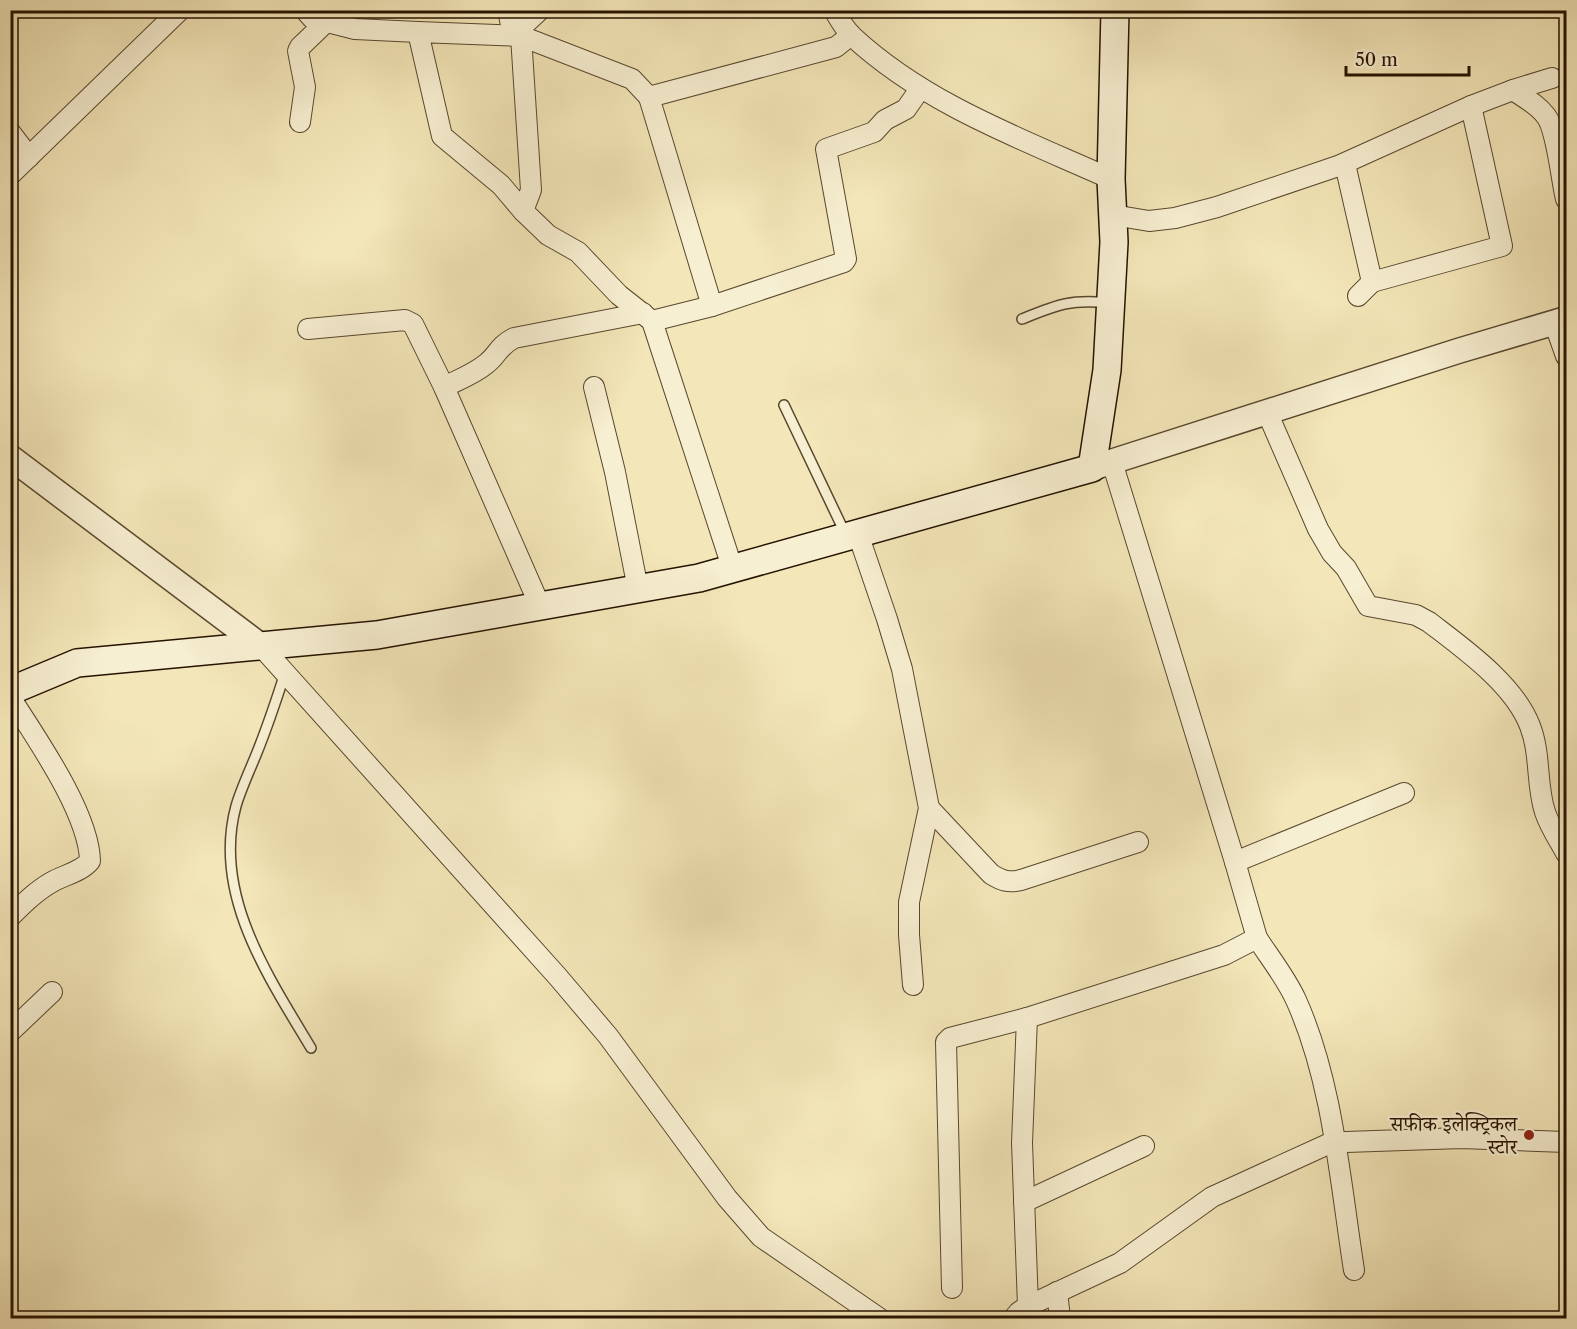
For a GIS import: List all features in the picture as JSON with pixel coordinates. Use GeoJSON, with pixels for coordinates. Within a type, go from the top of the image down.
{"type":"FeatureCollection","features":[{"type":"Feature","properties":{"kind":"main road"},"geometry":{"type":"LineString","coordinates":[[10,691],[77,663],[377,635],[699,578],[1102,465],[1114,242],[1112,179],[1119,11]]}},
{"type":"Feature","properties":{"kind":"street"},"geometry":{"type":"LineString","coordinates":[[10,175],[180,10]]}},
{"type":"Feature","properties":{"kind":"street"},"geometry":{"type":"LineString","coordinates":[[305,10],[312,18],[355,29],[517,35],[632,79],[649,97],[712,306]]}},
{"type":"Feature","properties":{"kind":"street"},"geometry":{"type":"LineString","coordinates":[[508,10],[517,35],[531,190],[523,211]]}},
{"type":"Feature","properties":{"kind":"street"},"geometry":{"type":"LineString","coordinates":[[517,35],[540,10]]}},
{"type":"Feature","properties":{"kind":"street"},"geometry":{"type":"LineString","coordinates":[[834,10],[851,35],[920,89],[1003,130],[1112,179]]}},
{"type":"Feature","properties":{"kind":"street"},"geometry":{"type":"LineString","coordinates":[[300,122],[305,87],[298,51],[300,46],[326,22]]}},
{"type":"Feature","properties":{"kind":"street"},"geometry":{"type":"LineString","coordinates":[[418,32],[442,136],[501,185],[548,235],[578,252],[619,295],[647,317],[733,570]]}},
{"type":"Feature","properties":{"kind":"street"},"geometry":{"type":"LineString","coordinates":[[649,97],[836,47],[851,35]]}},
{"type":"Feature","properties":{"kind":"street"},"geometry":{"type":"LineString","coordinates":[[1113,215],[1149,221],[1174,218],[1217,207],[1345,164],[1471,106],[1513,90],[1555,78]]}},
{"type":"Feature","properties":{"kind":"street"},"geometry":{"type":"LineString","coordinates":[[444,387],[484,366],[506,342],[514,338],[712,306],[846,261],[826,149],[874,132],[885,120],[906,109],[920,89]]}},
{"type":"Feature","properties":{"kind":"street"},"geometry":{"type":"LineString","coordinates":[[1513,90],[1548,118],[1557,149],[1566,199]]}},
{"type":"Feature","properties":{"kind":"street"},"geometry":{"type":"LineString","coordinates":[[1358,296],[1372,282],[1502,246],[1471,106]]}},
{"type":"Feature","properties":{"kind":"street"},"geometry":{"type":"LineString","coordinates":[[10,132],[29,157]]}},
{"type":"Feature","properties":{"kind":"street"},"geometry":{"type":"LineString","coordinates":[[1345,164],[1372,282]]}},
{"type":"Feature","properties":{"kind":"street"},"geometry":{"type":"LineString","coordinates":[[1354,1270],[1320,1070],[1297,1003],[1257,938],[1235,862],[1102,465],[1560,320],[1566,356]]}},
{"type":"Feature","properties":{"kind":"street"},"geometry":{"type":"LineString","coordinates":[[308,329],[410,321],[413,324],[444,387],[540,606]]}},
{"type":"Feature","properties":{"kind":"street"},"geometry":{"type":"LineString","coordinates":[[594,387],[615,472],[638,589]]}},
{"type":"Feature","properties":{"kind":"street"},"geometry":{"type":"LineString","coordinates":[[1267,412],[1318,529],[1332,553],[1346,568],[1368,606],[1416,615],[1429,622],[1508,688],[1520,703],[1531,728],[1537,754],[1545,812],[1566,853]]}},
{"type":"Feature","properties":{"kind":"street"},"geometry":{"type":"LineString","coordinates":[[10,457],[261,646],[558,977],[608,1036],[728,1198],[761,1237],[879,1318]]}},
{"type":"Feature","properties":{"kind":"street"},"geometry":{"type":"LineString","coordinates":[[852,535],[887,619],[902,669],[929,808],[909,902],[913,985]]}},
{"type":"Feature","properties":{"kind":"street"},"geometry":{"type":"LineString","coordinates":[[10,697],[76,809],[90,849],[90,861],[86,866],[51,882],[10,917]]}},
{"type":"Feature","properties":{"kind":"street"},"geometry":{"type":"LineString","coordinates":[[1235,862],[1404,793]]}},
{"type":"Feature","properties":{"kind":"street"},"geometry":{"type":"LineString","coordinates":[[929,808],[992,874],[1010,882],[1138,842]]}},
{"type":"Feature","properties":{"kind":"street"},"geometry":{"type":"LineString","coordinates":[[952,1288],[945,1046],[950,1038],[1027,1018],[1224,954],[1257,938]]}},
{"type":"Feature","properties":{"kind":"street"},"geometry":{"type":"LineString","coordinates":[[10,1032],[52,992]]}},
{"type":"Feature","properties":{"kind":"street"},"geometry":{"type":"LineString","coordinates":[[1021,1312],[1024,1202],[1022,1143],[1027,1018]]}},
{"type":"Feature","properties":{"kind":"street"},"geometry":{"type":"LineString","coordinates":[[1021,1312],[1057,1292],[1120,1263],[1212,1197],[1301,1155],[1334,1143],[1462,1138],[1566,1142]]}},
{"type":"Feature","properties":{"kind":"street"},"geometry":{"type":"LineString","coordinates":[[1024,1202],[1144,1146]]}},
{"type":"Feature","properties":{"kind":"street"},"geometry":{"type":"LineString","coordinates":[[1057,1292],[1060,1318]]}},
{"type":"Feature","properties":{"kind":"lane"},"geometry":{"type":"LineString","coordinates":[[1022,319],[1070,302],[1084,300],[1111,303]]}},
{"type":"Feature","properties":{"kind":"lane"},"geometry":{"type":"LineString","coordinates":[[784,405],[852,535]]}},
{"type":"Feature","properties":{"kind":"lane"},"geometry":{"type":"LineString","coordinates":[[285,673],[236,805],[229,841],[232,878],[243,920],[266,972],[311,1048]]}},
{"type":"Feature","properties":{"kind":"place","name":"सफीक इलेक्ट्रिकल स्टोर"},"geometry":{"type":"Point","coordinates":[1529,1135]}}]}
